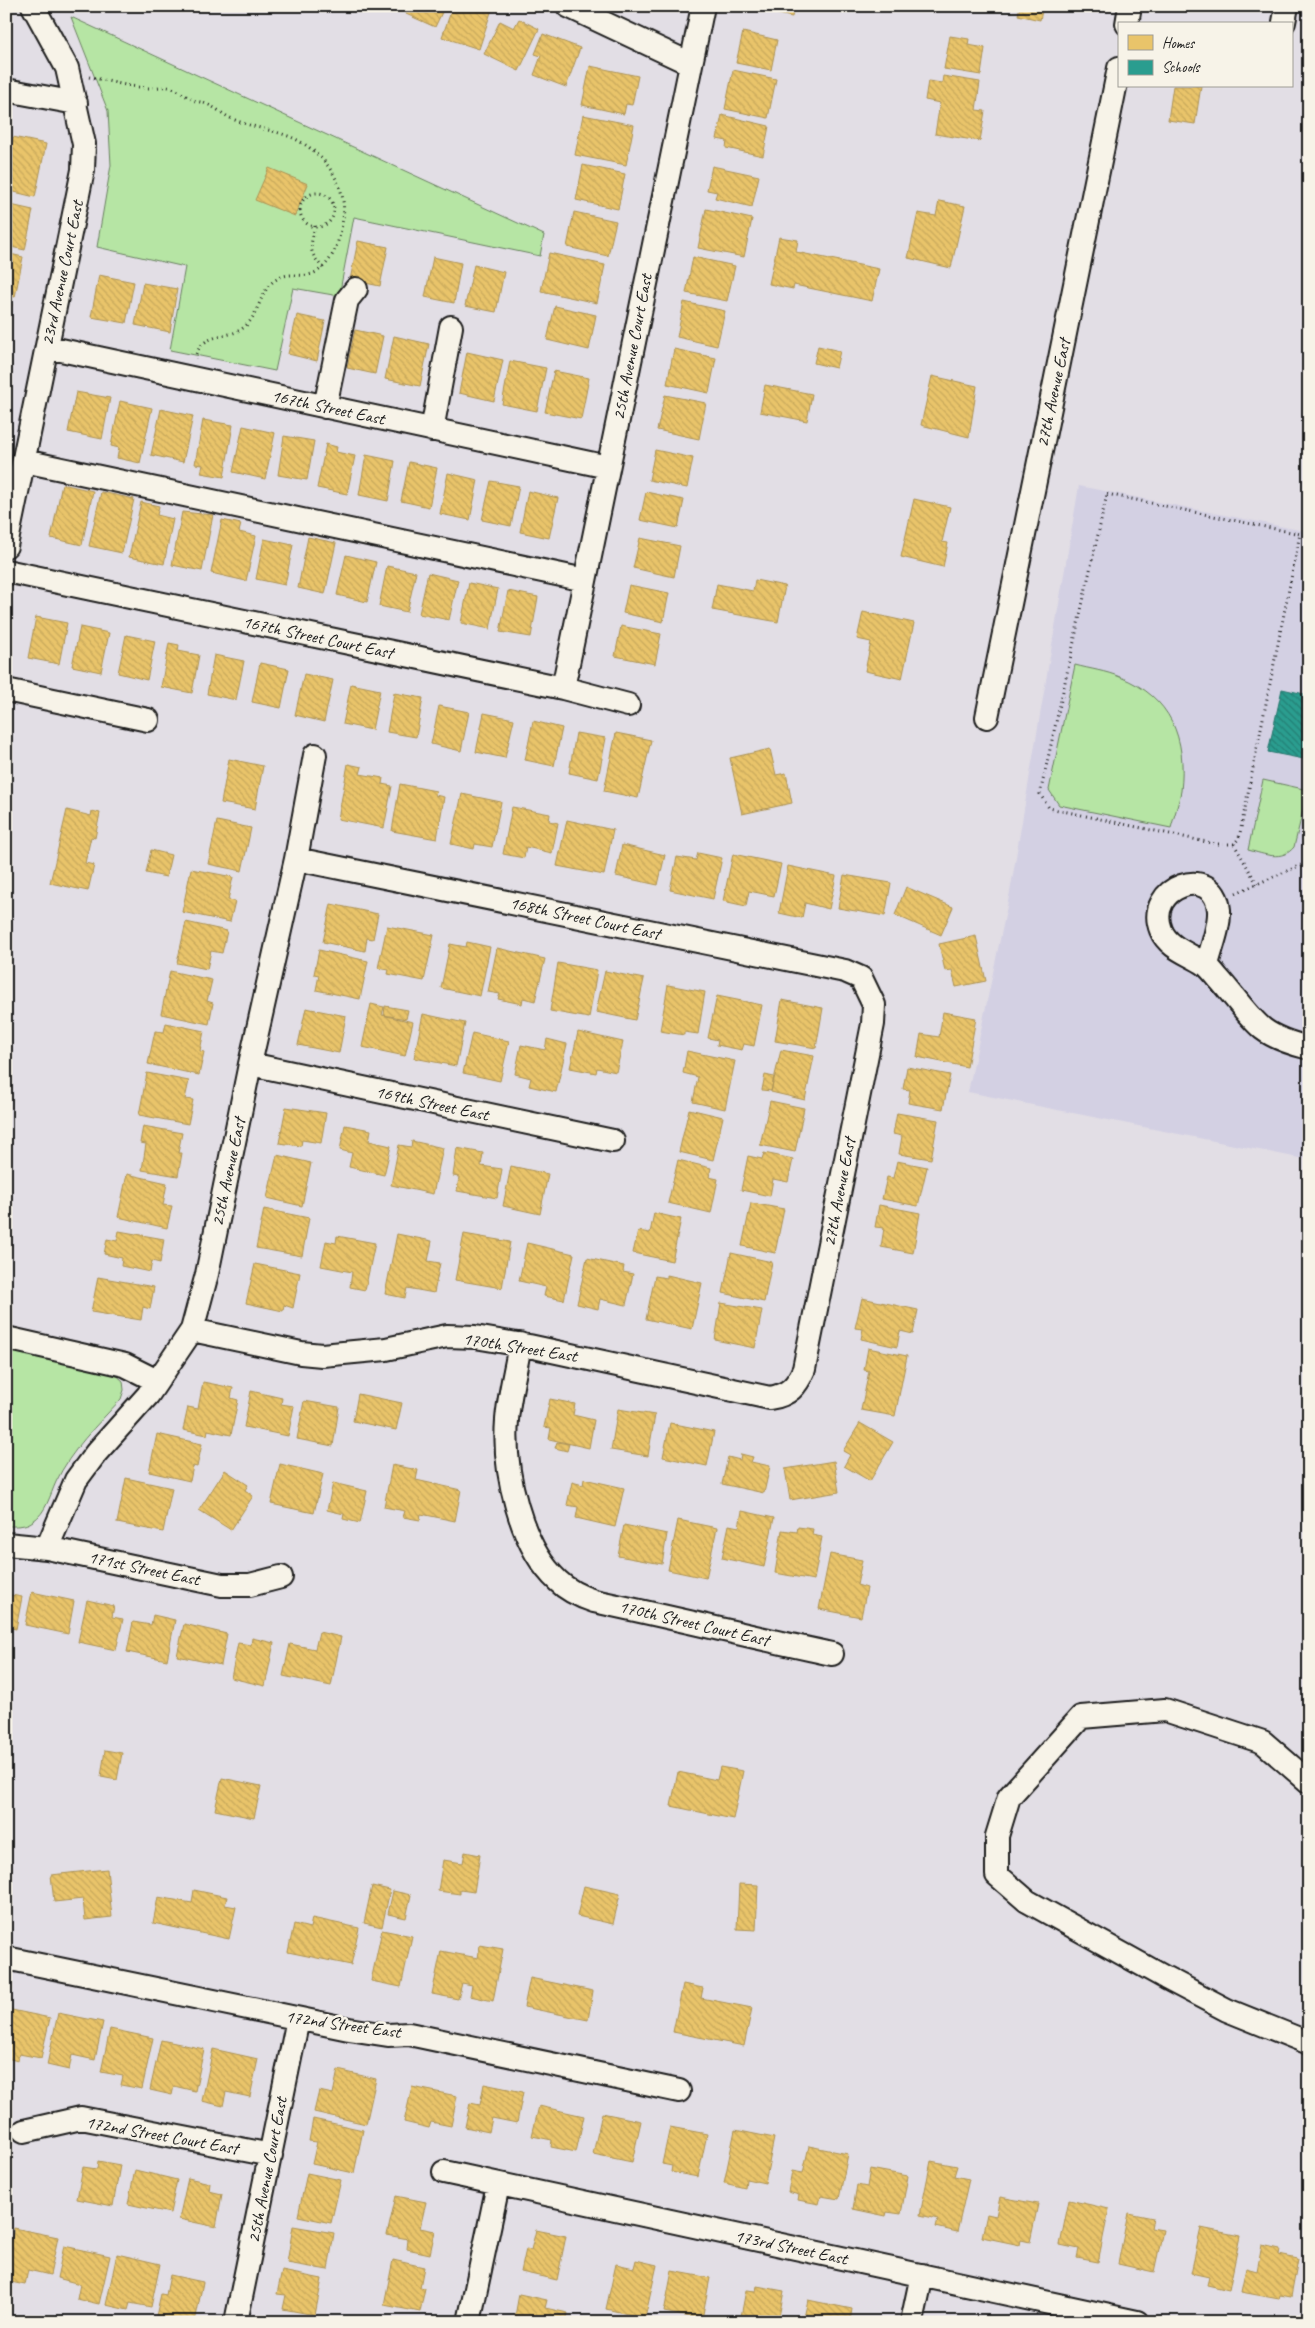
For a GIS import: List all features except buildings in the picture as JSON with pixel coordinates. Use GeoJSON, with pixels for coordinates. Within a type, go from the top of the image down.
{"type":"FeatureCollection","features":[{"type":"Feature","properties":{"kind":"street","name":"23rd Avenue Court East"},"geometry":{"type":"LineString","coordinates":[[6,546],[83,170],[84,144],[68,73],[33,6]]}},
{"type":"Feature","properties":{"kind":"street"},"geometry":{"type":"LineString","coordinates":[[568,6],[691,64]]}},
{"type":"Feature","properties":{"kind":"street","name":"25th Avenue Court East"},"geometry":{"type":"LineString","coordinates":[[563,688],[703,6]]}},
{"type":"Feature","properties":{"kind":"street"},"geometry":{"type":"LineString","coordinates":[[1127,22],[1130,6]]}},
{"type":"Feature","properties":{"kind":"street","name":"27th Avenue East"},"geometry":{"type":"LineString","coordinates":[[987,718],[1118,73]]}},
{"type":"Feature","properties":{"kind":"street"},"geometry":{"type":"LineString","coordinates":[[6,90],[76,103]]}},
{"type":"Feature","properties":{"kind":"street"},"geometry":{"type":"LineString","coordinates":[[325,407],[347,300],[356,290]]}},
{"type":"Feature","properties":{"kind":"street"},"geometry":{"type":"LineString","coordinates":[[432,430],[451,327]]}},
{"type":"Feature","properties":{"kind":"street","name":"167th Street East"},"geometry":{"type":"LineString","coordinates":[[47,347],[608,468]]}},
{"type":"Feature","properties":{"kind":"street"},"geometry":{"type":"LineString","coordinates":[[24,461],[585,580]]}},
{"type":"Feature","properties":{"kind":"street","name":"167th Street Court East"},"geometry":{"type":"LineString","coordinates":[[6,571],[563,688],[628,705]]}},
{"type":"Feature","properties":{"kind":"street"},"geometry":{"type":"LineString","coordinates":[[6,690],[148,720]]}},
{"type":"Feature","properties":{"kind":"street","name":"25th Avenue East"},"geometry":{"type":"LineString","coordinates":[[47,1548],[76,1480],[96,1453],[148,1395],[192,1330],[207,1274],[250,1064],[296,859],[315,755]]}},
{"type":"Feature","properties":{"kind":"street","name":"168th Street Court East"},"geometry":{"type":"LineString","coordinates":[[296,859],[845,971],[860,978],[867,988]]}},
{"type":"Feature","properties":{"kind":"street"},"geometry":{"type":"LineString","coordinates":[[1206,965],[1218,918],[1217,901],[1205,887],[1196,883],[1180,885],[1163,902],[1159,916],[1161,930],[1172,945],[1206,965],[1263,1029],[1280,1038],[1309,1048]]}},
{"type":"Feature","properties":{"kind":"street","name":"27th Avenue East"},"geometry":{"type":"LineString","coordinates":[[788,1393],[798,1382],[804,1369],[873,1024],[874,1005],[867,988]]}},
{"type":"Feature","properties":{"kind":"street","name":"169th Street East"},"geometry":{"type":"LineString","coordinates":[[250,1064],[613,1142]]}},
{"type":"Feature","properties":{"kind":"street","name":"170th Street East"},"geometry":{"type":"LineString","coordinates":[[192,1330],[292,1352],[322,1355],[386,1349],[447,1336],[475,1337],[520,1344],[770,1398],[788,1393]]}},
{"type":"Feature","properties":{"kind":"street"},"geometry":{"type":"LineString","coordinates":[[6,1338],[125,1364],[158,1381]]}},
{"type":"Feature","properties":{"kind":"street","name":"170th Street Court East"},"geometry":{"type":"LineString","coordinates":[[520,1344],[507,1420],[509,1470],[518,1508],[531,1543],[543,1565],[559,1582],[580,1596],[594,1601],[832,1654]]}},
{"type":"Feature","properties":{"kind":"street","name":"171st Street East"},"geometry":{"type":"LineString","coordinates":[[6,1544],[47,1548],[222,1585],[250,1585],[281,1578]]}},
{"type":"Feature","properties":{"kind":"street"},"geometry":{"type":"LineString","coordinates":[[1309,1782],[1264,1742],[1165,1710],[1081,1717],[1009,1797],[998,1836],[997,1875],[1027,1901],[1166,1978],[1227,2010],[1309,2043]]}},
{"type":"Feature","properties":{"kind":"street","name":"172nd Street East"},"geometry":{"type":"LineString","coordinates":[[6,1958],[298,2019],[388,2035],[409,2034],[679,2091]]}},
{"type":"Feature","properties":{"kind":"street","name":"25th Avenue Court East"},"geometry":{"type":"LineString","coordinates":[[236,2322],[298,2019]]}},
{"type":"Feature","properties":{"kind":"street","name":"172nd Street Court East"},"geometry":{"type":"LineString","coordinates":[[24,2131],[81,2118],[271,2155]]}},
{"type":"Feature","properties":{"kind":"street","name":"173rd Street East"},"geometry":{"type":"LineString","coordinates":[[444,2172],[1137,2322]]}},
{"type":"Feature","properties":{"kind":"street"},"geometry":{"type":"LineString","coordinates":[[469,2322],[498,2185]]}},
{"type":"Feature","properties":{"kind":"street"},"geometry":{"type":"LineString","coordinates":[[912,2322],[922,2275]]}},
{"type":"Feature","properties":{"kind":"path"},"geometry":{"type":"LineString","coordinates":[[68,73],[133,86],[168,87],[195,101],[209,105],[234,120],[293,138],[313,153],[336,176],[343,203],[342,228],[335,251],[322,268],[310,276],[284,276],[273,282],[247,325],[236,332],[217,335],[201,346],[197,351],[191,378]]}},
{"type":"Feature","properties":{"kind":"path"},"geometry":{"type":"LineString","coordinates":[[316,193],[326,196],[330,200],[333,210],[326,224],[315,226],[305,222],[300,212],[302,202],[316,193]]}},
{"type":"Feature","properties":{"kind":"path"},"geometry":{"type":"LineString","coordinates":[[315,226],[310,250],[314,259],[322,268]]}},
{"type":"Feature","properties":{"kind":"path"},"geometry":{"type":"LineString","coordinates":[[1106,494],[1300,534],[1239,838],[1234,844],[1216,844],[1049,808],[1040,794],[1106,494]]}},
{"type":"Feature","properties":{"kind":"path"},"geometry":{"type":"LineString","coordinates":[[1234,844],[1257,884]]}},
{"type":"Feature","properties":{"kind":"path"},"geometry":{"type":"LineString","coordinates":[[1217,901],[1301,865],[1309,857]]}},
{"type":"Feature","properties":{"kind":"shaded area"},"geometry":{"type":"Polygon","coordinates":[[[1079,486],[1309,532],[1309,1160],[968,1092],[1010,892],[1079,486]]]}},
{"type":"Feature","properties":{"kind":"green space"},"geometry":{"type":"Polygon","coordinates":[[[71,17],[544,235],[540,256],[354,217],[339,296],[293,288],[275,371],[170,350],[185,267],[97,247],[111,165],[108,111],[71,17]]]}},
{"type":"Feature","properties":{"kind":"green space"},"geometry":{"type":"Polygon","coordinates":[[[1075,665],[1115,675],[1138,685],[1152,696],[1172,722],[1178,737],[1182,772],[1181,791],[1171,828],[1059,805],[1049,790],[1075,665]]]}},
{"type":"Feature","properties":{"kind":"green space"},"geometry":{"type":"Polygon","coordinates":[[[1263,780],[1308,790],[1294,847],[1289,852],[1278,856],[1248,850],[1263,780]]]}},
{"type":"Feature","properties":{"kind":"green space"},"geometry":{"type":"Polygon","coordinates":[[[6,1348],[113,1372],[123,1381],[124,1390],[121,1399],[85,1438],[69,1459],[41,1513],[30,1523],[16,1526],[6,1526],[6,1348]]]}}]}
